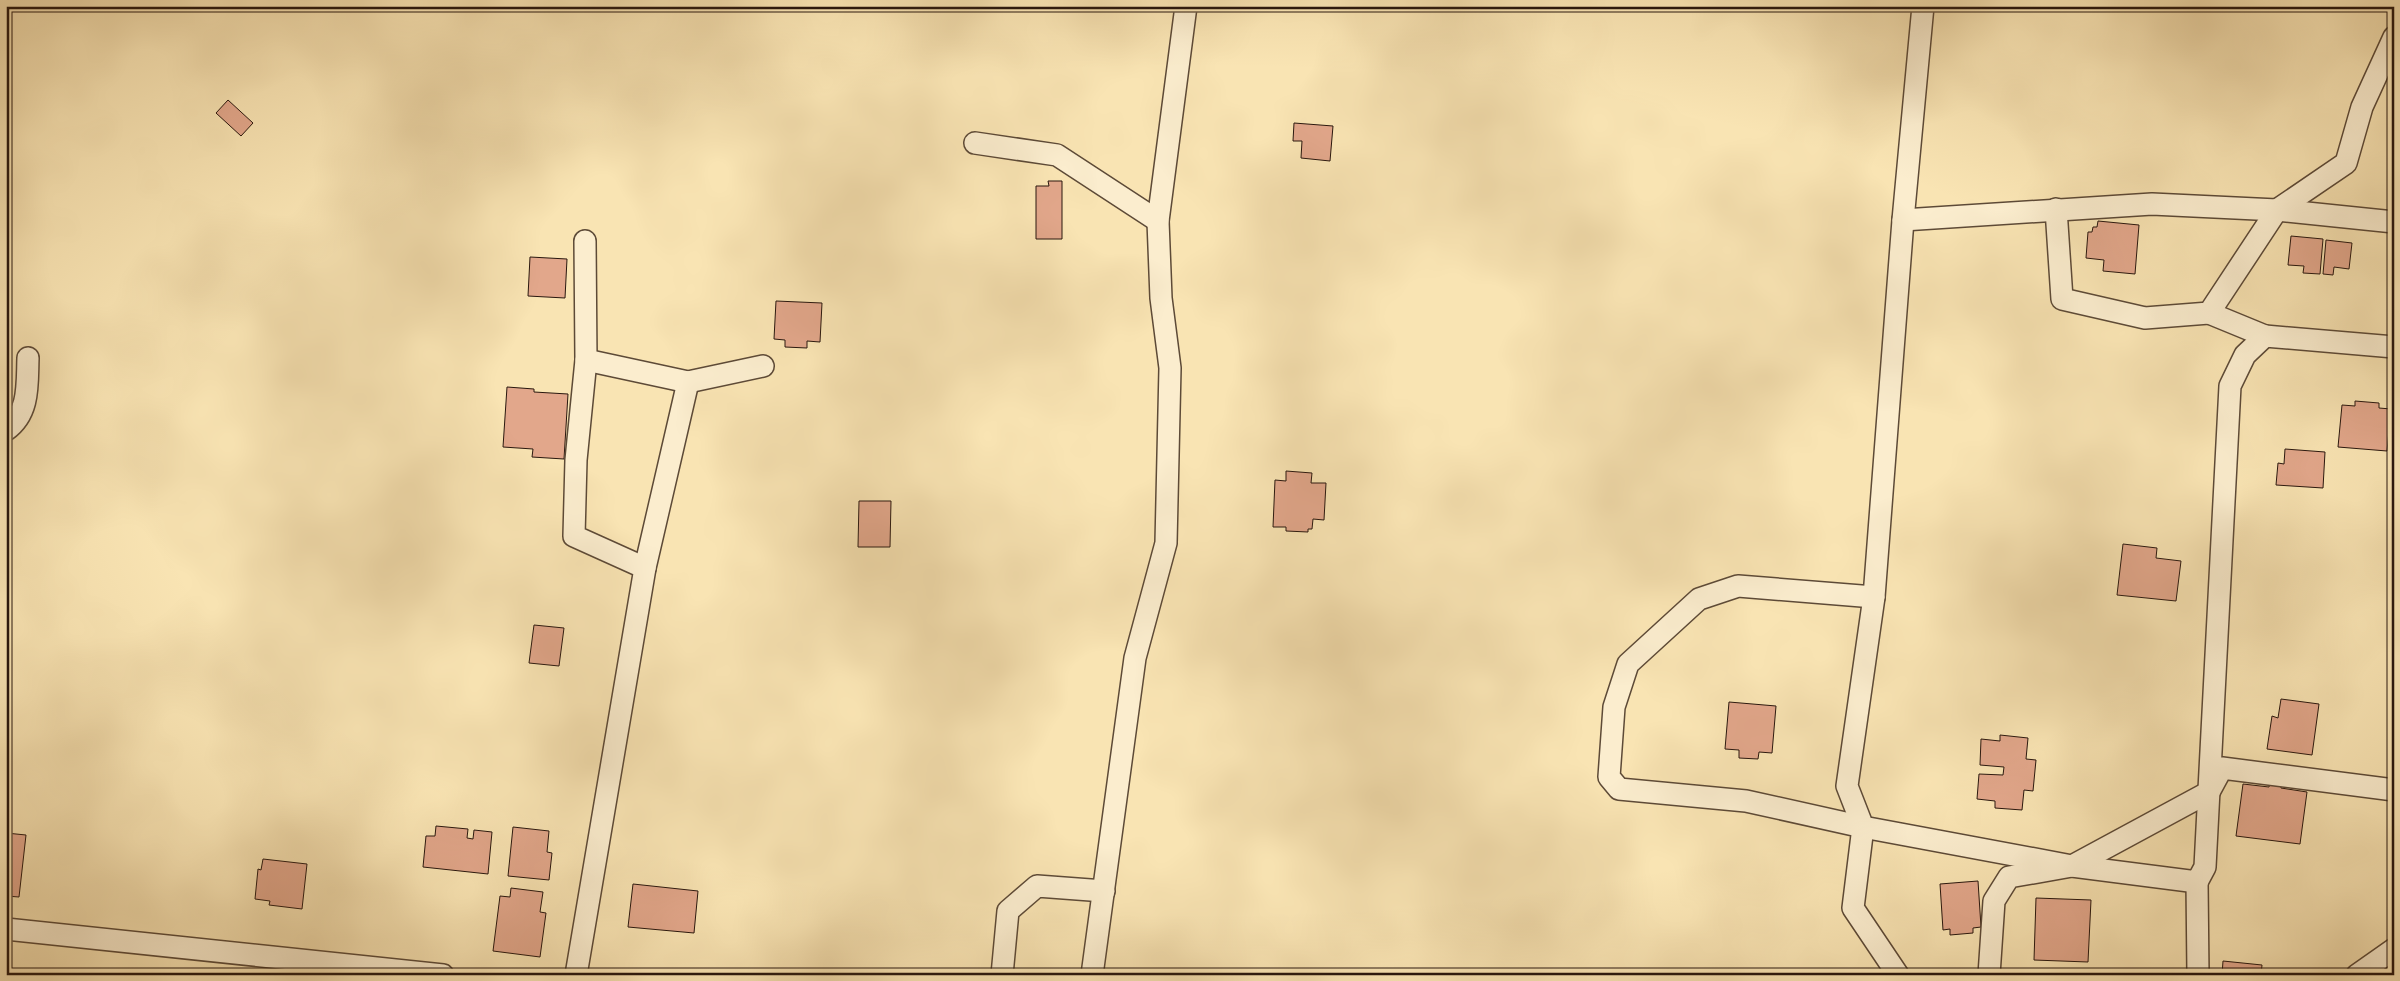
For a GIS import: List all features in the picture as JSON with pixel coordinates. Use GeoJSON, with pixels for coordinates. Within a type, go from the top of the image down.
{"type":"FeatureCollection","features":[{"type":"Feature","properties":{"kind":"street"},"geometry":{"type":"LineString","coordinates":[[1092,975],[1135,658],[1166,543],[1170,368],[1161,298],[1158,221],[1186,6]]}},
{"type":"Feature","properties":{"kind":"street"},"geometry":{"type":"LineString","coordinates":[[1898,975],[1852,908],[1863,826],[1847,786],[1874,597],[1903,220],[1923,6]]}},
{"type":"Feature","properties":{"kind":"street"},"geometry":{"type":"LineString","coordinates":[[2209,313],[2277,210],[2346,164],[2362,107],[2394,37]]}},
{"type":"Feature","properties":{"kind":"street"},"geometry":{"type":"LineString","coordinates":[[975,143],[1057,155],[1158,221]]}},
{"type":"Feature","properties":{"kind":"street"},"geometry":{"type":"LineString","coordinates":[[1903,220],[2152,204],[2277,210],[2394,222]]}},
{"type":"Feature","properties":{"kind":"street"},"geometry":{"type":"LineString","coordinates":[[2056,209],[2062,299],[2145,318],[2209,313],[2265,336],[2394,347]]}},
{"type":"Feature","properties":{"kind":"street"},"geometry":{"type":"LineString","coordinates":[[586,241],[586,360],[576,460],[574,536],[645,568]]}},
{"type":"Feature","properties":{"kind":"street"},"geometry":{"type":"LineString","coordinates":[[2198,975],[2197,882],[2205,867],[2230,386],[2244,354],[2265,336]]}},
{"type":"Feature","properties":{"kind":"street"},"geometry":{"type":"LineString","coordinates":[[6,430],[13,425],[26,404],[28,358]]}},
{"type":"Feature","properties":{"kind":"street"},"geometry":{"type":"LineString","coordinates":[[586,360],[688,382],[763,366]]}},
{"type":"Feature","properties":{"kind":"street"},"geometry":{"type":"LineString","coordinates":[[576,975],[645,568],[688,382]]}},
{"type":"Feature","properties":{"kind":"street"},"geometry":{"type":"LineString","coordinates":[[1874,597],[1738,586],[1699,599],[1628,664],[1614,707],[1609,777],[1619,789],[1746,801],[1863,826],[2072,866],[2197,882]]}},
{"type":"Feature","properties":{"kind":"street"},"geometry":{"type":"LineString","coordinates":[[1989,975],[1994,901],[2009,877],[2072,866],[2209,792],[2222,768],[2394,790]]}},
{"type":"Feature","properties":{"kind":"street"},"geometry":{"type":"LineString","coordinates":[[1002,975],[1008,911],[1037,886],[1104,891]]}},
{"type":"Feature","properties":{"kind":"street"},"geometry":{"type":"LineString","coordinates":[[6,930],[444,975]]}},
{"type":"Feature","properties":{"kind":"street"},"geometry":{"type":"LineString","coordinates":[[2357,975],[2394,949]]}},
{"type":"Feature","properties":{"kind":"building"},"geometry":{"type":"Polygon","coordinates":[[[228,100],[253,123],[241,136],[216,113],[228,100]]]}},
{"type":"Feature","properties":{"kind":"building"},"geometry":{"type":"Polygon","coordinates":[[[1294,123],[1333,126],[1330,161],[1301,158],[1302,141],[1293,141],[1294,123]]]}},
{"type":"Feature","properties":{"kind":"building"},"geometry":{"type":"Polygon","coordinates":[[[1048,181],[1062,181],[1062,239],[1036,239],[1036,186],[1049,186],[1048,181]]]}},
{"type":"Feature","properties":{"kind":"building"},"geometry":{"type":"Polygon","coordinates":[[[2098,221],[2139,225],[2135,274],[2103,271],[2104,260],[2086,258],[2088,232],[2092,232],[2093,227],[2097,227],[2098,221]]]}},
{"type":"Feature","properties":{"kind":"building"},"geometry":{"type":"Polygon","coordinates":[[[2291,236],[2323,239],[2320,274],[2303,273],[2304,266],[2288,265],[2291,236]]]}},
{"type":"Feature","properties":{"kind":"building"},"geometry":{"type":"Polygon","coordinates":[[[2326,240],[2352,243],[2349,269],[2334,267],[2333,275],[2323,274],[2326,240]]]}},
{"type":"Feature","properties":{"kind":"building"},"geometry":{"type":"Polygon","coordinates":[[[530,257],[567,259],[565,298],[528,296],[530,257]]]}},
{"type":"Feature","properties":{"kind":"building"},"geometry":{"type":"Polygon","coordinates":[[[776,301],[822,303],[820,342],[807,341],[807,348],[785,347],[785,340],[774,339],[776,301]]]}},
{"type":"Feature","properties":{"kind":"building"},"geometry":{"type":"Polygon","coordinates":[[[507,387],[534,389],[534,392],[568,394],[564,459],[532,457],[533,449],[503,447],[507,387]]]}},
{"type":"Feature","properties":{"kind":"building"},"geometry":{"type":"Polygon","coordinates":[[[2355,401],[2379,403],[2379,408],[2391,409],[2387,451],[2338,447],[2342,405],[2355,406],[2355,401]]]}},
{"type":"Feature","properties":{"kind":"building"},"geometry":{"type":"Polygon","coordinates":[[[2285,449],[2325,452],[2323,488],[2276,485],[2278,463],[2284,464],[2285,449]]]}},
{"type":"Feature","properties":{"kind":"building"},"geometry":{"type":"Polygon","coordinates":[[[1286,471],[1312,473],[1311,483],[1326,483],[1324,520],[1313,519],[1312,529],[1308,529],[1308,532],[1286,531],[1286,527],[1273,527],[1275,480],[1286,481],[1286,471]]]}},
{"type":"Feature","properties":{"kind":"building"},"geometry":{"type":"Polygon","coordinates":[[[859,501],[891,501],[890,547],[858,547],[859,501]]]}},
{"type":"Feature","properties":{"kind":"building"},"geometry":{"type":"Polygon","coordinates":[[[2123,544],[2157,548],[2156,558],[2181,561],[2176,601],[2117,595],[2123,544]]]}},
{"type":"Feature","properties":{"kind":"building"},"geometry":{"type":"Polygon","coordinates":[[[534,625],[564,628],[559,666],[529,663],[534,625]]]}},
{"type":"Feature","properties":{"kind":"building"},"geometry":{"type":"Polygon","coordinates":[[[2281,699],[2319,704],[2312,755],[2267,749],[2272,716],[2278,718],[2281,699]]]}},
{"type":"Feature","properties":{"kind":"building"},"geometry":{"type":"Polygon","coordinates":[[[1729,702],[1776,706],[1772,753],[1759,752],[1758,759],[1739,758],[1739,750],[1725,749],[1729,702]]]}},
{"type":"Feature","properties":{"kind":"building"},"geometry":{"type":"Polygon","coordinates":[[[2000,735],[2028,738],[2026,759],[2036,760],[2033,791],[2024,790],[2022,810],[1995,808],[1995,801],[1977,799],[1979,774],[2003,775],[2004,767],[1980,765],[1981,739],[2000,741],[2000,735]]]}},
{"type":"Feature","properties":{"kind":"building"},"geometry":{"type":"Polygon","coordinates":[[[2270,783],[2281,784],[2281,788],[2307,792],[2300,844],[2236,836],[2243,784],[2269,787],[2270,783]]]}},
{"type":"Feature","properties":{"kind":"building"},"geometry":{"type":"Polygon","coordinates":[[[436,826],[468,829],[467,838],[473,839],[474,830],[492,832],[488,874],[423,867],[426,836],[435,836],[436,826]]]}},
{"type":"Feature","properties":{"kind":"building"},"geometry":{"type":"Polygon","coordinates":[[[513,827],[549,831],[547,852],[552,853],[549,880],[508,876],[513,827]]]}},
{"type":"Feature","properties":{"kind":"building"},"geometry":{"type":"Polygon","coordinates":[[[6,833],[26,835],[19,897],[6,896],[6,833]]]}},
{"type":"Feature","properties":{"kind":"building"},"geometry":{"type":"Polygon","coordinates":[[[263,859],[307,864],[302,909],[269,905],[270,901],[255,899],[258,869],[261,870],[263,859]]]}},
{"type":"Feature","properties":{"kind":"building"},"geometry":{"type":"Polygon","coordinates":[[[1978,881],[1981,927],[1973,928],[1973,933],[1950,935],[1950,929],[1943,930],[1940,884],[1978,881]]]}},
{"type":"Feature","properties":{"kind":"building"},"geometry":{"type":"Polygon","coordinates":[[[633,884],[698,891],[694,933],[628,927],[633,884]]]}},
{"type":"Feature","properties":{"kind":"building"},"geometry":{"type":"Polygon","coordinates":[[[511,888],[543,892],[540,912],[546,913],[540,957],[493,951],[500,896],[510,897],[511,888]]]}},
{"type":"Feature","properties":{"kind":"building"},"geometry":{"type":"Polygon","coordinates":[[[2036,898],[2091,900],[2088,962],[2034,960],[2036,898]]]}},
{"type":"Feature","properties":{"kind":"building"},"geometry":{"type":"Polygon","coordinates":[[[2223,961],[2262,965],[2261,975],[2222,975],[2223,961]]]}}]}
